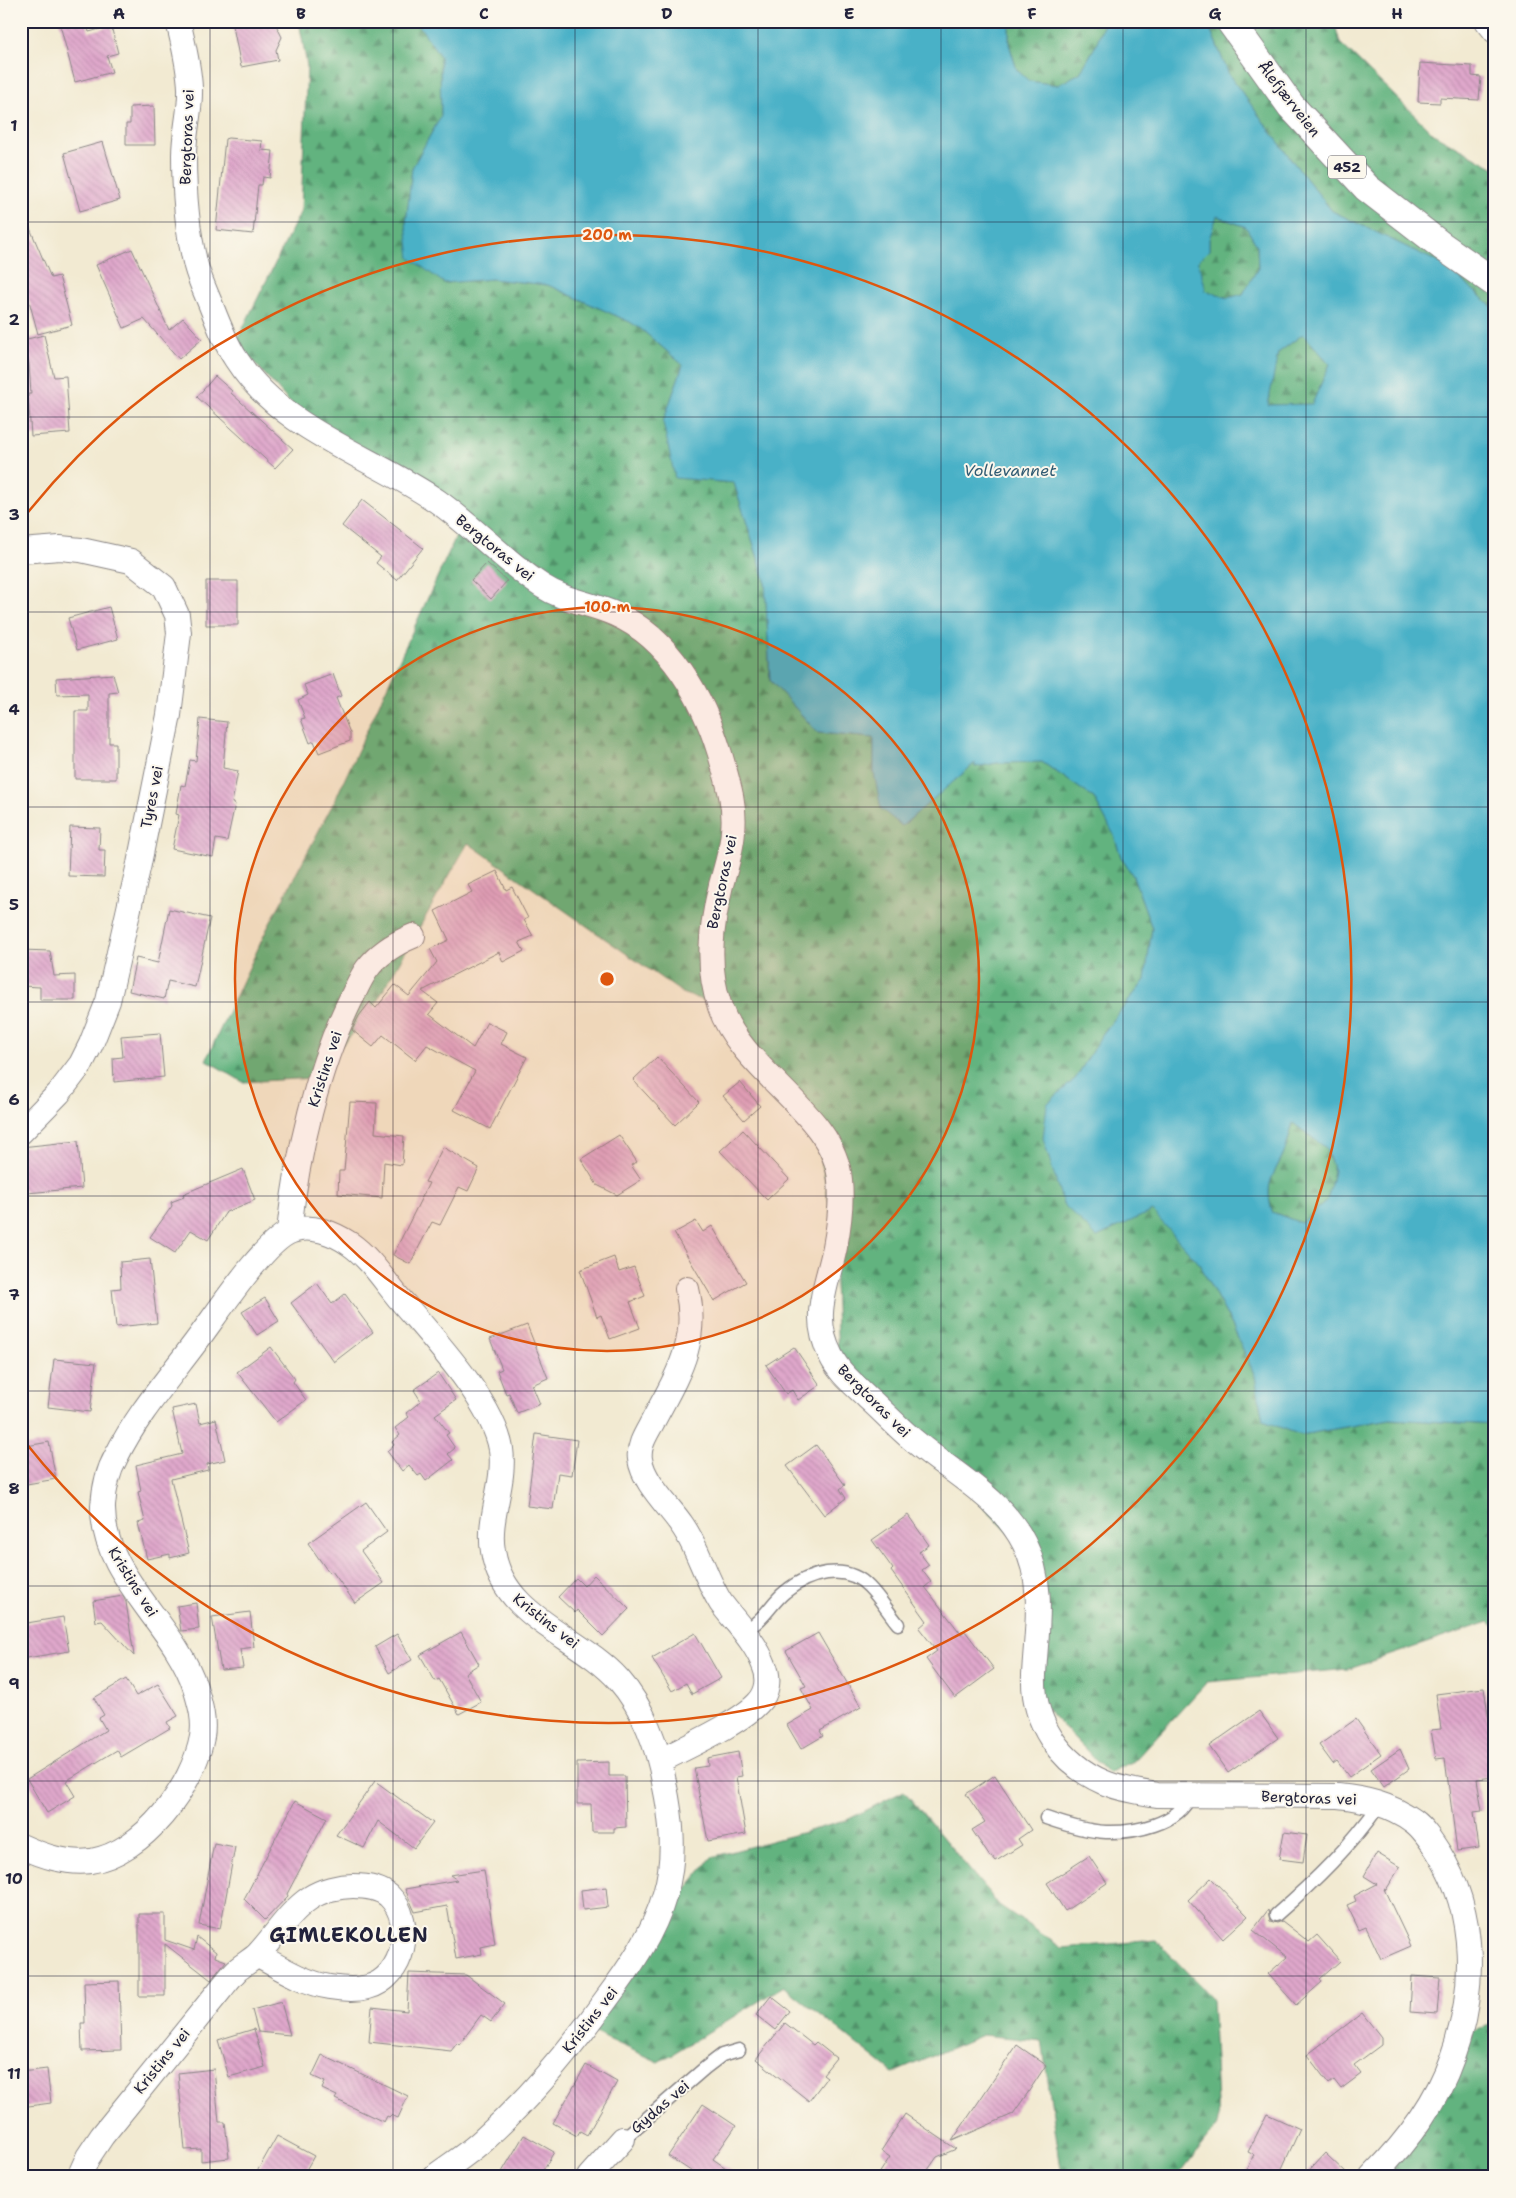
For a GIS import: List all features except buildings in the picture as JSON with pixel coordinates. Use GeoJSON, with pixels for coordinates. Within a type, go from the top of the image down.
{"type":"FeatureCollection","features":[{"type":"Feature","properties":{"kind":"main road","name":"Ålefjærveien"},"geometry":{"type":"LineString","coordinates":[[1230,21],[1291,106],[1367,188],[1442,246],[1495,282]]}},
{"type":"Feature","properties":{"kind":"street","name":"Bergtoras vei"},"geometry":{"type":"LineString","coordinates":[[178,21],[184,43],[190,89],[184,132],[186,212],[197,269],[222,332],[237,361],[256,385],[288,412],[344,450],[429,496],[474,529],[517,568],[543,587],[576,603],[614,614],[649,634],[662,647],[696,693],[720,752],[734,810],[732,845],[719,893],[711,939],[710,961],[720,1008],[730,1030],[747,1054],[820,1130],[838,1165],[841,1183],[839,1216],[835,1248],[823,1292],[820,1318],[825,1343],[838,1367],[854,1385],[916,1443],[973,1486],[1002,1512],[1024,1543],[1038,1582],[1039,1610],[1034,1684],[1038,1712],[1048,1736],[1085,1772],[1105,1783],[1157,1795],[1338,1796],[1360,1798],[1380,1804],[1415,1822],[1434,1846],[1452,1874],[1465,1912],[1469,1957],[1465,2012],[1449,2066],[1430,2105],[1403,2144],[1372,2177]]}},
{"type":"Feature","properties":{"kind":"street"},"geometry":{"type":"LineString","coordinates":[[1487,21],[1495,31]]}},
{"type":"Feature","properties":{"kind":"street","name":"Tyres vei"},"geometry":{"type":"LineString","coordinates":[[21,551],[60,548],[81,550],[131,561],[164,586],[177,615],[180,633],[169,714],[139,864],[108,1001],[81,1064],[59,1093],[21,1132]]}},
{"type":"Feature","properties":{"kind":"street","name":"Kristins vei"},"geometry":{"type":"LineString","coordinates":[[289,1231],[291,1207],[310,1114],[335,1035],[367,969],[384,951],[414,936]]}},
{"type":"Feature","properties":{"kind":"street","name":"Kristins vei"},"geometry":{"type":"LineString","coordinates":[[21,1846],[64,1861],[95,1860],[106,1857],[128,1846],[148,1831],[163,1815],[190,1774],[202,1737],[201,1707],[192,1678],[184,1662],[111,1550],[106,1534],[103,1506],[113,1461],[129,1433],[153,1399],[231,1292],[266,1251],[289,1231],[316,1229],[329,1233],[353,1246],[427,1330],[477,1395],[489,1417],[500,1446],[500,1489],[491,1542],[493,1557],[502,1581],[507,1590],[520,1603],[604,1666],[621,1682],[637,1707],[654,1742],[660,1761],[669,1806],[672,1833],[670,1871],[664,1899],[640,1950],[587,2026],[534,2089],[479,2144],[434,2177]]}},
{"type":"Feature","properties":{"kind":"street"},"geometry":{"type":"LineString","coordinates":[[660,1761],[739,1718],[758,1704],[768,1685],[765,1666],[755,1645],[713,1589],[690,1537],[648,1480],[639,1457],[643,1440],[681,1368],[688,1349],[692,1321],[687,1288]]}},
{"type":"Feature","properties":{"kind":"street","name":"Kristins vei"},"geometry":{"type":"LineString","coordinates":[[79,2177],[88,2157],[108,2129],[220,1990],[238,1970],[257,1955],[293,1913],[310,1898],[331,1889],[348,1886],[375,1888],[389,1896],[396,1906],[402,1922],[404,1938],[401,1953],[394,1968],[383,1980],[368,1987],[351,1989],[329,1987],[308,1980],[257,1955]]}},
{"type":"Feature","properties":{"kind":"street","name":"Gydas vei"},"geometry":{"type":"LineString","coordinates":[[589,2177],[623,2139]]}},
{"type":"Feature","properties":{"kind":"lane"},"geometry":{"type":"LineString","coordinates":[[744,1632],[761,1618],[785,1591],[806,1578],[818,1574],[836,1572],[853,1576],[868,1586],[898,1624]]}},
{"type":"Feature","properties":{"kind":"lane"},"geometry":{"type":"LineString","coordinates":[[1046,1818],[1086,1830],[1107,1832],[1130,1830],[1167,1821],[1179,1813],[1188,1803],[1190,1796]]}},
{"type":"Feature","properties":{"kind":"lane"},"geometry":{"type":"LineString","coordinates":[[1276,1915],[1362,1831],[1380,1804]]}},
{"type":"Feature","properties":{"kind":"lane","name":"Gydas vei"},"geometry":{"type":"LineString","coordinates":[[623,2139],[705,2068],[722,2055],[739,2050]]}},
{"type":"Feature","properties":{"kind":"green space"},"geometry":{"type":"Polygon","coordinates":[[[299,21],[416,21],[440,56],[441,116],[412,168],[406,224],[444,283],[492,279],[548,285],[630,322],[683,365],[663,422],[734,483],[765,580],[770,680],[818,733],[874,738],[874,773],[902,826],[975,763],[975,767],[997,763],[1042,762],[1094,798],[1114,835],[1121,857],[1133,876],[1152,928],[1145,980],[1101,1036],[1076,1078],[1047,1104],[1097,1237],[1152,1210],[1198,1262],[1232,1325],[1255,1376],[1263,1421],[1301,1435],[1390,1419],[1495,1425],[1495,1627],[1489,1622],[1349,1669],[1207,1682],[1134,1761],[1108,1773],[1037,1699],[1027,1551],[838,1360],[833,1226],[813,1115],[718,1005],[684,994],[468,843],[372,1010],[314,1078],[243,1082],[206,1060],[267,929],[336,798],[458,532],[435,488],[308,423],[236,342],[301,211],[307,66],[299,21]]]}},
{"type":"Feature","properties":{"kind":"green space"},"geometry":{"type":"Polygon","coordinates":[[[1009,21],[1105,21],[1095,47],[1080,73],[1058,85],[1028,81],[1017,70],[1009,44],[1009,21]]]}},
{"type":"Feature","properties":{"kind":"green space"},"geometry":{"type":"Polygon","coordinates":[[[1207,21],[1334,21],[1340,43],[1435,135],[1495,168],[1495,309],[1444,265],[1332,211],[1229,75],[1207,21]]]}},
{"type":"Feature","properties":{"kind":"green space"},"geometry":{"type":"Polygon","coordinates":[[[1216,216],[1246,227],[1257,246],[1258,268],[1243,294],[1229,298],[1206,291],[1198,261],[1209,250],[1209,239],[1216,216]]]}},
{"type":"Feature","properties":{"kind":"green space"},"geometry":{"type":"Polygon","coordinates":[[[1303,334],[1330,364],[1312,405],[1267,405],[1278,353],[1303,334]]]}},
{"type":"Feature","properties":{"kind":"green space"},"geometry":{"type":"Polygon","coordinates":[[[1293,1123],[1326,1148],[1334,1171],[1327,1201],[1301,1223],[1272,1212],[1269,1192],[1271,1179],[1286,1147],[1293,1123]]]}},
{"type":"Feature","properties":{"kind":"green space"},"geometry":{"type":"Polygon","coordinates":[[[904,1791],[999,1905],[1062,1948],[1156,1940],[1212,1998],[1218,2125],[1178,2177],[1062,2175],[1042,2041],[982,2035],[893,2073],[784,1986],[659,2062],[586,2029],[667,1912],[712,1857],[845,1821],[904,1791]]]}},
{"type":"Feature","properties":{"kind":"green space"},"geometry":{"type":"Polygon","coordinates":[[[1495,2024],[1495,2177],[1364,2177],[1389,2152],[1466,2032],[1495,2024]]]}},
{"type":"Feature","properties":{"kind":"water","name":"Vollevannet"},"geometry":{"type":"Polygon","coordinates":[[[416,21],[1009,21],[1009,44],[1017,70],[1029,81],[1058,85],[1080,73],[1095,47],[1105,21],[1207,21],[1229,75],[1332,211],[1444,265],[1495,309],[1495,1425],[1390,1419],[1301,1435],[1263,1421],[1255,1376],[1232,1325],[1198,1262],[1152,1211],[1097,1237],[1063,1204],[1043,1138],[1047,1104],[1076,1078],[1101,1036],[1145,980],[1152,928],[1133,876],[1121,857],[1114,835],[1094,798],[1042,762],[997,763],[975,767],[975,763],[902,826],[881,809],[874,773],[874,738],[818,733],[770,680],[765,580],[734,483],[675,478],[663,422],[683,365],[630,322],[548,285],[492,279],[444,283],[410,258],[406,224],[412,168],[441,116],[440,56],[416,21]],[[1217,216],[1209,239],[1209,250],[1198,261],[1206,291],[1228,298],[1243,294],[1258,268],[1257,246],[1246,227],[1217,216]],[[1303,334],[1278,353],[1268,405],[1312,404],[1330,364],[1303,334]],[[1293,1123],[1286,1147],[1271,1179],[1269,1193],[1272,1212],[1301,1223],[1327,1201],[1334,1171],[1326,1148],[1293,1123]]]}},
{"type":"Feature","properties":{"kind":"district","name":"GIMLEKOLLEN"},"geometry":{"type":"Point","coordinates":[349,1935]}}]}
